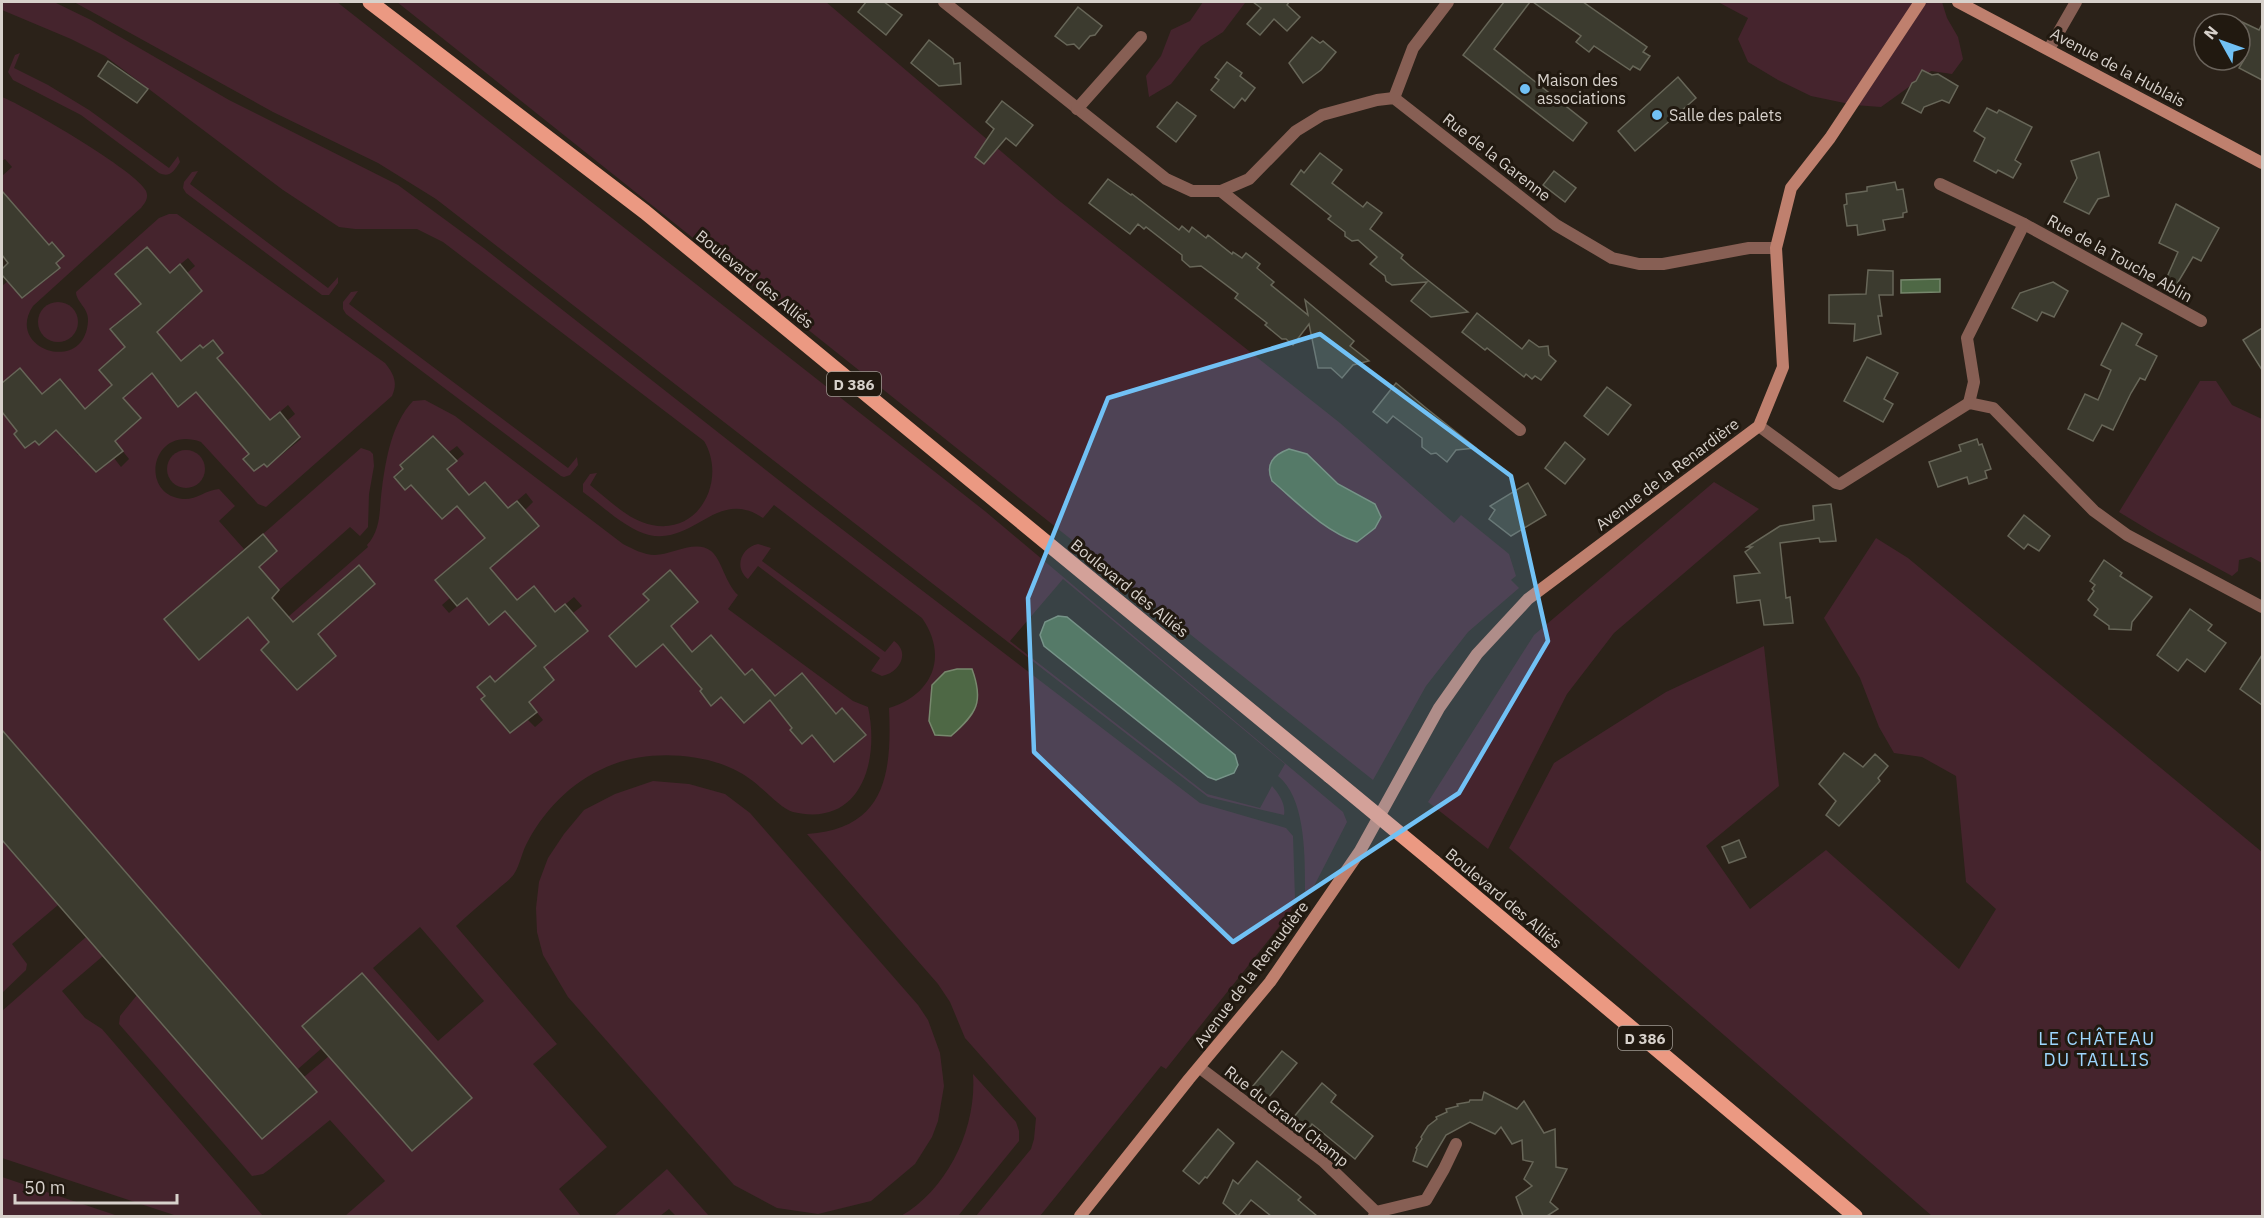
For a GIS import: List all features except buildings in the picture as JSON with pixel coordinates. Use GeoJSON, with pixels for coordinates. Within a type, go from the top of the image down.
{"type":"FeatureCollection","features":[{"type":"Feature","properties":{"kind":"main road","name":"Boulevard des Alliés"},"geometry":{"type":"LineString","coordinates":[[370,2],[645,212],[1434,862],[1855,1216]]}},
{"type":"Feature","properties":{"kind":"street"},"geometry":{"type":"LineString","coordinates":[[944,2],[1166,179],[1192,191],[1221,191],[1249,179],[1296,131],[1322,115],[1377,100],[1394,98],[1413,48],[1448,2]]}},
{"type":"Feature","properties":{"kind":"street","name":"Avenue de la Renardière"},"geometry":{"type":"LineString","coordinates":[[1406,766],[1439,708],[1477,654],[1528,598],[1759,426],[1783,368],[1776,248],[1791,188],[1830,138],[1920,2]]}},
{"type":"Feature","properties":{"kind":"street","name":"Avenue de la Hublais"},"geometry":{"type":"LineString","coordinates":[[1958,2],[2262,163]]}},
{"type":"Feature","properties":{"kind":"street"},"geometry":{"type":"LineString","coordinates":[[2049,49],[2076,2]]}},
{"type":"Feature","properties":{"kind":"street"},"geometry":{"type":"LineString","coordinates":[[1077,109],[1142,37]]}},
{"type":"Feature","properties":{"kind":"street","name":"Rue de la Garenne"},"geometry":{"type":"LineString","coordinates":[[1394,98],[1556,225],[1612,258],[1639,264],[1663,264],[1749,248],[1776,248]]}},
{"type":"Feature","properties":{"kind":"street","name":"Rue de la Touche Ablin"},"geometry":{"type":"LineString","coordinates":[[1940,184],[2024,224],[2201,321]]}},
{"type":"Feature","properties":{"kind":"street"},"geometry":{"type":"LineString","coordinates":[[1221,191],[1520,430]]}},
{"type":"Feature","properties":{"kind":"street","name":"Rue de la Touche Ablin"},"geometry":{"type":"LineString","coordinates":[[1969,403],[1974,382],[1967,338],[2024,224]]}},
{"type":"Feature","properties":{"kind":"street"},"geometry":{"type":"LineString","coordinates":[[1759,426],[1840,484],[1969,403],[1993,408],[2094,511],[2127,535],[2262,607]]}},
{"type":"Feature","properties":{"kind":"street","name":"Avenue de la Renaudière"},"geometry":{"type":"LineString","coordinates":[[1080,1216],[1270,982],[1360,851],[1406,766]]}},
{"type":"Feature","properties":{"kind":"street","name":"Rue du Grand Champ"},"geometry":{"type":"LineString","coordinates":[[1200,1068],[1323,1161],[1375,1214]]}},
{"type":"Feature","properties":{"kind":"street"},"geometry":{"type":"LineString","coordinates":[[1375,1214],[1426,1200],[1456,1144]]}},
{"type":"Feature","properties":{"kind":"highlighted area"},"geometry":{"type":"Polygon","coordinates":[[[1320,334],[1511,476],[1548,641],[1459,793],[1233,942],[1034,752],[1028,598],[1108,398],[1320,334]]]}},
{"type":"Feature","properties":{"kind":"shaded area"},"geometry":{"type":"Polygon","coordinates":[[[2,2],[54,2],[91,20],[229,100],[398,185],[485,249],[813,507],[1200,803],[1286,828],[1293,836],[1295,899],[1290,913],[1166,1069],[1161,1066],[1040,1216],[976,1216],[1031,1149],[1036,1118],[965,1038],[950,1002],[938,984],[807,834],[833,830],[854,821],[868,809],[879,794],[889,754],[889,708],[916,694],[932,673],[935,660],[934,647],[922,618],[774,505],[763,518],[747,510],[732,509],[719,512],[680,532],[665,536],[649,535],[623,523],[583,492],[583,484],[590,474],[597,473],[590,485],[627,514],[643,523],[669,526],[684,521],[696,513],[705,501],[712,472],[710,456],[704,441],[443,242],[417,229],[339,227],[283,190],[105,56],[2,10],[2,2]]]}},
{"type":"Feature","properties":{"kind":"shaded area"},"geometry":{"type":"Polygon","coordinates":[[[74,2],[337,2],[986,512],[1343,812],[1347,822],[1312,890],[1305,891],[1304,846],[1299,813],[1287,786],[1278,776],[1285,764],[1063,579],[1010,641],[1207,794],[1260,808],[1272,786],[1283,803],[1284,815],[1208,797],[436,199],[378,163],[273,112],[74,2]]]}},
{"type":"Feature","properties":{"kind":"shaded area"},"geometry":{"type":"Polygon","coordinates":[[[397,2],[826,2],[1057,199],[1340,423],[1454,523],[1461,515],[1509,554],[1516,576],[1511,580],[1519,588],[1468,632],[1426,686],[1373,780],[397,2]]]}},
{"type":"Feature","properties":{"kind":"shaded area"},"geometry":{"type":"Polygon","coordinates":[[[1203,2],[1245,3],[1223,32],[1201,46],[1171,84],[1149,97],[1146,76],[1161,56],[1171,30],[1190,21],[1203,2]]]}},
{"type":"Feature","properties":{"kind":"shaded area"},"geometry":{"type":"Polygon","coordinates":[[[1718,2],[1911,2],[1917,4],[1919,2],[1942,2],[1947,18],[1958,37],[1963,59],[1952,74],[1931,71],[1881,107],[1854,105],[1811,96],[1748,62],[1738,39],[1748,18],[1718,2]]]}},
{"type":"Feature","properties":{"kind":"shaded area"},"geometry":{"type":"Polygon","coordinates":[[[20,53],[14,68],[89,110],[169,168],[178,156],[180,162],[176,168],[166,175],[159,173],[81,115],[13,80],[8,72],[15,55],[20,53]]]}},
{"type":"Feature","properties":{"kind":"shaded area"},"geometry":{"type":"Polygon","coordinates":[[[2,97],[103,155],[138,182],[147,194],[141,208],[33,306],[27,321],[29,334],[37,344],[48,350],[62,352],[74,348],[84,338],[88,321],[87,312],[76,292],[159,218],[177,214],[385,363],[393,375],[395,387],[392,396],[266,507],[258,504],[201,442],[184,439],[171,443],[161,451],[156,462],[156,474],[160,486],[169,495],[183,499],[219,489],[235,506],[219,521],[244,549],[164,619],[198,659],[248,617],[269,642],[261,650],[296,690],[336,656],[311,625],[332,622],[375,584],[359,565],[293,622],[288,617],[368,547],[378,525],[386,465],[395,430],[413,401],[425,400],[455,416],[623,544],[651,555],[691,547],[711,551],[738,595],[728,609],[853,701],[868,707],[871,748],[867,768],[860,786],[850,800],[835,810],[816,814],[793,812],[783,807],[736,770],[702,759],[665,755],[630,759],[587,777],[564,795],[536,828],[512,876],[456,926],[557,1044],[533,1064],[607,1147],[559,1189],[581,1216],[345,1216],[385,1181],[330,1120],[270,1169],[263,1174],[252,1176],[119,1024],[120,1016],[137,995],[262,1139],[317,1092],[304,1077],[329,1056],[412,1150],[472,1098],[362,973],[303,1025],[322,1048],[298,1069],[2,730],[2,412],[3,414],[5,411],[20,428],[14,435],[25,448],[35,441],[39,445],[56,430],[78,455],[81,454],[95,472],[114,458],[121,467],[129,459],[112,438],[125,401],[123,398],[158,367],[199,389],[249,454],[244,459],[264,464],[267,467],[301,439],[287,421],[295,414],[288,405],[267,423],[217,358],[223,353],[213,341],[203,348],[200,345],[177,364],[153,328],[167,323],[184,309],[187,273],[195,266],[188,258],[167,275],[162,264],[147,247],[115,274],[130,292],[133,290],[148,307],[128,350],[117,355],[99,369],[109,381],[114,383],[80,419],[60,396],[68,388],[61,379],[39,396],[35,385],[20,368],[2,383],[2,286],[8,281],[23,298],[40,281],[42,283],[60,268],[56,263],[64,256],[53,242],[46,247],[33,227],[2,191],[2,176],[12,167],[5,159],[2,161],[2,97]],[[434,436],[400,465],[403,469],[394,477],[405,490],[411,485],[441,519],[453,510],[456,504],[488,541],[469,551],[435,580],[450,598],[442,605],[449,613],[469,596],[474,607],[489,624],[504,609],[536,646],[495,682],[490,676],[477,687],[485,696],[481,700],[509,733],[527,719],[535,727],[543,720],[526,699],[537,695],[554,680],[544,668],[539,666],[588,631],[573,613],[582,606],[574,597],[553,615],[519,602],[487,565],[539,527],[525,510],[533,502],[526,493],[505,511],[501,500],[485,482],[473,491],[471,498],[454,478],[444,471],[464,454],[457,446],[449,452],[434,436]],[[644,594],[649,600],[610,636],[636,667],[663,644],[679,635],[669,623],[680,618],[697,602],[644,594]],[[711,635],[680,662],[702,689],[700,691],[711,705],[724,694],[728,706],[743,723],[770,700],[792,728],[790,730],[814,734],[834,762],[842,708],[836,714],[802,673],[775,696],[752,669],[745,675],[711,635]],[[420,927],[373,968],[438,1041],[484,1001],[420,927]]]}},
{"type":"Feature","properties":{"kind":"shaded area"},"geometry":{"type":"Polygon","coordinates":[[[198,171],[190,184],[328,288],[338,277],[338,283],[329,295],[322,295],[186,193],[183,188],[184,182],[192,172],[198,171]]]}},
{"type":"Feature","properties":{"kind":"shaded area"},"geometry":{"type":"Polygon","coordinates":[[[1940,279],[1940,292],[1901,293],[1901,280],[1940,279]]]}},
{"type":"Feature","properties":{"kind":"shaded area"},"geometry":{"type":"Polygon","coordinates":[[[358,291],[349,304],[568,468],[577,457],[578,465],[570,475],[561,476],[346,314],[343,302],[351,292],[358,291]]]}},
{"type":"Feature","properties":{"kind":"shaded area"},"geometry":{"type":"Polygon","coordinates":[[[58,302],[72,308],[78,322],[72,336],[58,342],[44,336],[38,322],[44,308],[58,302]]]}},
{"type":"Feature","properties":{"kind":"shaded area"},"geometry":{"type":"Polygon","coordinates":[[[2200,381],[2216,381],[2232,405],[2262,419],[2262,563],[2251,557],[2239,560],[2238,571],[2232,576],[2119,512],[2200,381]]]}},
{"type":"Feature","properties":{"kind":"shaded area"},"geometry":{"type":"Polygon","coordinates":[[[361,448],[373,454],[374,466],[369,494],[368,527],[360,536],[350,527],[279,590],[259,567],[277,551],[263,534],[361,448]]]}},
{"type":"Feature","properties":{"kind":"shaded area"},"geometry":{"type":"Polygon","coordinates":[[[1289,449],[1307,454],[1338,484],[1375,504],[1381,517],[1375,528],[1357,542],[1345,537],[1312,516],[1272,481],[1269,470],[1272,461],[1289,449]]]}},
{"type":"Feature","properties":{"kind":"shaded area"},"geometry":{"type":"Polygon","coordinates":[[[186,450],[200,455],[205,469],[200,483],[186,488],[172,483],[167,469],[172,455],[186,450]]]}},
{"type":"Feature","properties":{"kind":"shaded area"},"geometry":{"type":"Polygon","coordinates":[[[1714,482],[1759,509],[1614,633],[1567,694],[1488,849],[1428,802],[1534,635],[1714,482]]]}},
{"type":"Feature","properties":{"kind":"shaded area"},"geometry":{"type":"Polygon","coordinates":[[[1876,538],[1908,558],[2262,852],[2262,1216],[1932,1216],[1509,848],[1554,763],[1666,692],[1764,646],[1779,786],[1706,846],[1750,909],[1826,850],[1959,969],[1996,909],[1966,882],[1956,776],[1922,757],[1894,753],[1879,727],[1860,678],[1824,618],[1876,538]]]}},
{"type":"Feature","properties":{"kind":"shaded area"},"geometry":{"type":"Polygon","coordinates":[[[758,544],[771,548],[762,561],[885,652],[894,641],[902,651],[898,667],[882,676],[871,671],[880,658],[758,566],[748,579],[741,569],[741,558],[748,549],[758,544]]]}},
{"type":"Feature","properties":{"kind":"shaded area"},"geometry":{"type":"Polygon","coordinates":[[[1058,616],[1067,617],[1235,755],[1238,765],[1234,773],[1216,780],[1208,777],[1044,646],[1040,635],[1045,622],[1058,616]]]}},
{"type":"Feature","properties":{"kind":"shaded area"},"geometry":{"type":"Polygon","coordinates":[[[972,669],[976,680],[976,706],[967,720],[951,736],[935,735],[929,721],[932,685],[945,672],[972,669]]]}},
{"type":"Feature","properties":{"kind":"shaded area"},"geometry":{"type":"Polygon","coordinates":[[[653,781],[689,784],[725,794],[750,813],[918,1005],[928,1020],[940,1053],[944,1086],[938,1121],[932,1137],[915,1164],[871,1201],[818,1214],[777,1208],[734,1185],[568,997],[543,955],[537,932],[536,908],[539,882],[548,858],[584,810],[615,794],[653,781]]]}},
{"type":"Feature","properties":{"kind":"shaded area"},"geometry":{"type":"Polygon","coordinates":[[[2,840],[58,905],[12,944],[27,964],[26,970],[2,993],[2,840]]]}},
{"type":"Feature","properties":{"kind":"shaded area"},"geometry":{"type":"Polygon","coordinates":[[[86,937],[103,956],[62,991],[85,1018],[102,1029],[263,1216],[177,1216],[2,1158],[2,1011],[86,937]]]}},
{"type":"Feature","properties":{"kind":"shaded area"},"geometry":{"type":"Polygon","coordinates":[[[973,1074],[1016,1122],[1019,1141],[958,1216],[901,1216],[933,1190],[956,1155],[970,1115],[973,1074]]]}},
{"type":"Feature","properties":{"kind":"shaded area"},"geometry":{"type":"Polygon","coordinates":[[[667,1169],[709,1216],[676,1216],[669,1209],[660,1216],[614,1216],[667,1169]]]}},
{"type":"Feature","properties":{"kind":"shaded area"},"geometry":{"type":"Polygon","coordinates":[[[2,1177],[118,1216],[2,1216],[2,1177]]]}},
{"type":"Feature","properties":{"kind":"place","name":"Maison des associations"},"geometry":{"type":"Point","coordinates":[1525,89]}},
{"type":"Feature","properties":{"kind":"place","name":"Salle des palets"},"geometry":{"type":"Point","coordinates":[1657,115]}},
{"type":"Feature","properties":{"kind":"district","name":"LE CHÂTEAU DU TAILLIS"},"geometry":{"type":"Point","coordinates":[2097,1048]}}]}
